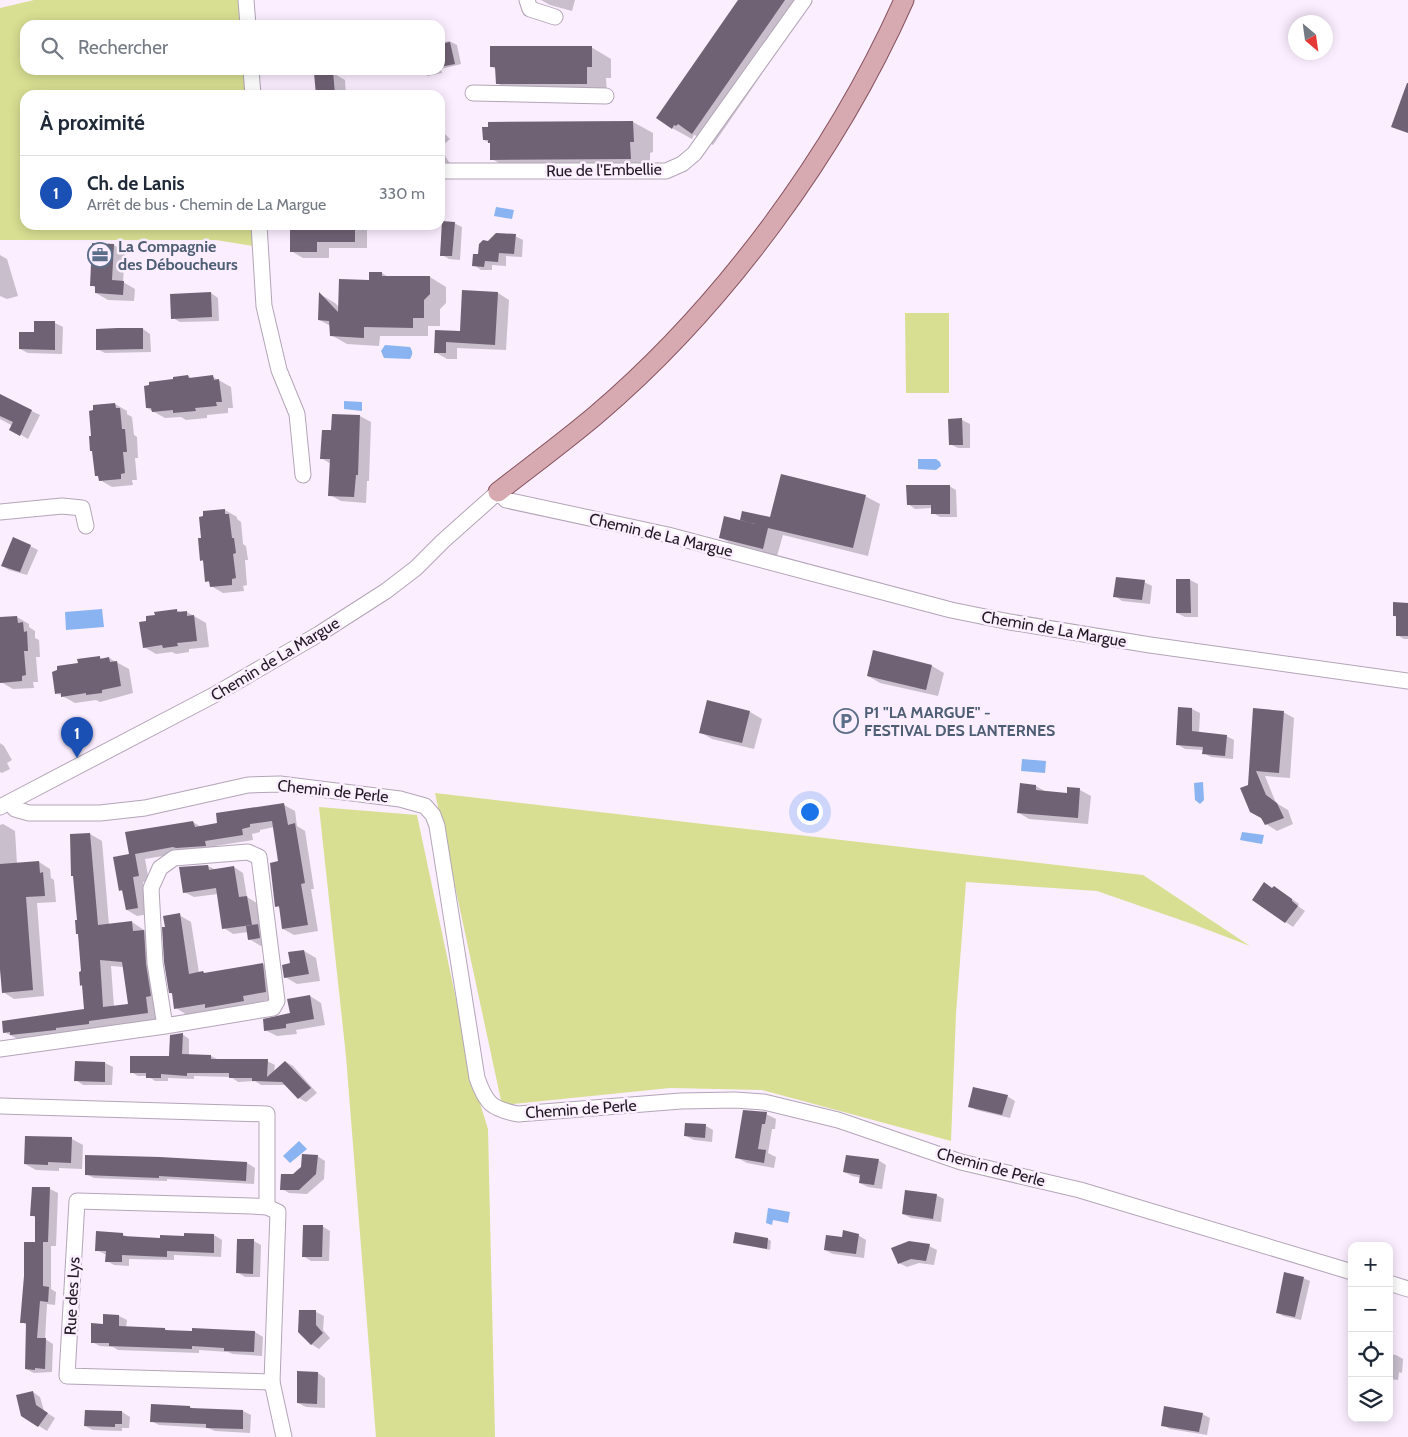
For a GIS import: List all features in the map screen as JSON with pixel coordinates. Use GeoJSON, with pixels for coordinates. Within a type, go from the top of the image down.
{"type":"FeatureCollection","features":[{"type":"Feature","properties":{"kind":"main road"},"geometry":{"type":"LineString","coordinates":[[498,492],[596,415],[661,354],[718,292],[778,215],[829,141],[875,61],[904,0]]}},
{"type":"Feature","properties":{"kind":"street"},"geometry":{"type":"LineString","coordinates":[[246,0],[248,20]]}},
{"type":"Feature","properties":{"kind":"street"},"geometry":{"type":"LineString","coordinates":[[527,0],[530,9],[555,17]]}},
{"type":"Feature","properties":{"kind":"street","name":"Rue de l'Embellie"},"geometry":{"type":"LineString","coordinates":[[445,171],[666,172],[682,164],[694,154],[804,0]]}},
{"type":"Feature","properties":{"kind":"street"},"geometry":{"type":"LineString","coordinates":[[251,75],[253,90]]}},
{"type":"Feature","properties":{"kind":"street"},"geometry":{"type":"LineString","coordinates":[[473,93],[606,96]]}},
{"type":"Feature","properties":{"kind":"street"},"geometry":{"type":"LineString","coordinates":[[259,230],[264,306],[278,370],[297,414],[303,475]]}},
{"type":"Feature","properties":{"kind":"street","name":"Chemin de La Margue"},"geometry":{"type":"LineString","coordinates":[[5,805],[214,695],[319,634],[378,596],[416,568],[443,540],[498,492],[506,500],[668,535],[951,610],[1111,639],[1408,681]]}},
{"type":"Feature","properties":{"kind":"street"},"geometry":{"type":"LineString","coordinates":[[0,512],[62,506],[82,508],[86,526]]}},
{"type":"Feature","properties":{"kind":"street","name":"Chemin de Perle"},"geometry":{"type":"LineString","coordinates":[[5,805],[29,813],[100,813],[145,808],[248,785],[280,784],[400,799],[425,806],[433,815],[437,826],[477,1078],[483,1095],[490,1104],[501,1111],[518,1114],[681,1101],[736,1100],[764,1102],[838,1120],[961,1162],[1080,1190],[1348,1271]]}},
{"type":"Feature","properties":{"kind":"street"},"geometry":{"type":"LineString","coordinates":[[0,1049],[164,1026],[273,1008],[278,1001],[259,857],[248,852],[174,858],[160,868],[151,888],[155,963],[164,1026]]}},
{"type":"Feature","properties":{"kind":"street"},"geometry":{"type":"LineString","coordinates":[[0,1106],[267,1114],[267,1207],[278,1212],[272,1382],[284,1437]]}},
{"type":"Feature","properties":{"kind":"street","name":"Rue des Lys"},"geometry":{"type":"LineString","coordinates":[[267,1207],[77,1201],[67,1376],[272,1382]]}},
{"type":"Feature","properties":{"kind":"street"},"geometry":{"type":"LineString","coordinates":[[1393,1284],[1408,1289]]}},
{"type":"Feature","properties":{"kind":"green space"},"geometry":{"type":"Polygon","coordinates":[[[34,0],[246,0],[248,20],[20,20],[20,75],[251,75],[253,90],[20,90],[20,230],[259,230],[259,247],[216,240],[0,240],[0,8],[34,0]]]}},
{"type":"Feature","properties":{"kind":"green space"},"geometry":{"type":"Polygon","coordinates":[[[905,313],[949,313],[949,393],[906,393],[905,313]]]}},
{"type":"Feature","properties":{"kind":"green space"},"geometry":{"type":"Polygon","coordinates":[[[435,793],[1143,875],[1250,946],[1097,891],[966,882],[956,1014],[951,1141],[762,1090],[670,1088],[502,1105],[435,793]]]}},
{"type":"Feature","properties":{"kind":"green space"},"geometry":{"type":"Polygon","coordinates":[[[319,807],[417,815],[474,1084],[488,1129],[495,1437],[376,1437],[346,1056],[319,807]]]}},
{"type":"Feature","properties":{"kind":"water"},"geometry":{"type":"Polygon","coordinates":[[[496,207],[514,210],[512,219],[494,216],[496,207]]]}},
{"type":"Feature","properties":{"kind":"water"},"geometry":{"type":"Polygon","coordinates":[[[385,345],[410,347],[412,355],[410,359],[384,358],[381,351],[385,345]]]}},
{"type":"Feature","properties":{"kind":"water"},"geometry":{"type":"Polygon","coordinates":[[[344,401],[362,402],[362,411],[344,409],[344,401]]]}},
{"type":"Feature","properties":{"kind":"water"},"geometry":{"type":"Polygon","coordinates":[[[918,459],[936,459],[940,462],[941,466],[936,470],[918,469],[918,459]]]}},
{"type":"Feature","properties":{"kind":"water"},"geometry":{"type":"Polygon","coordinates":[[[102,609],[104,627],[66,630],[65,612],[102,609]]]}},
{"type":"Feature","properties":{"kind":"water"},"geometry":{"type":"Polygon","coordinates":[[[1022,759],[1046,761],[1045,773],[1021,771],[1022,759]]]}},
{"type":"Feature","properties":{"kind":"water"},"geometry":{"type":"Polygon","coordinates":[[[1203,782],[1204,800],[1200,804],[1195,800],[1194,783],[1203,782]]]}},
{"type":"Feature","properties":{"kind":"water"},"geometry":{"type":"Polygon","coordinates":[[[1242,832],[1264,835],[1262,844],[1240,840],[1242,832]]]}},
{"type":"Feature","properties":{"kind":"water"},"geometry":{"type":"Polygon","coordinates":[[[299,1141],[307,1149],[290,1163],[283,1156],[299,1141]]]}},
{"type":"Feature","properties":{"kind":"water"},"geometry":{"type":"Polygon","coordinates":[[[768,1208],[790,1212],[788,1223],[773,1220],[772,1225],[766,1223],[768,1208]]]}},
{"type":"Feature","properties":{"kind":"building"},"geometry":{"type":"Polygon","coordinates":[[[738,0],[785,0],[692,134],[678,124],[674,125],[672,129],[656,118],[738,0]]]}},
{"type":"Feature","properties":{"kind":"building"},"geometry":{"type":"Polygon","coordinates":[[[450,42],[455,64],[445,66],[445,43],[450,42]]]}},
{"type":"Feature","properties":{"kind":"building"},"geometry":{"type":"Polygon","coordinates":[[[490,46],[592,46],[592,67],[587,67],[587,84],[496,84],[495,67],[490,67],[490,46]]]}},
{"type":"Feature","properties":{"kind":"building"},"geometry":{"type":"Polygon","coordinates":[[[314,75],[333,75],[335,90],[316,90],[314,75]]]}},
{"type":"Feature","properties":{"kind":"building"},"geometry":{"type":"Polygon","coordinates":[[[1408,83],[1408,133],[1391,127],[1408,83]]]}},
{"type":"Feature","properties":{"kind":"building"},"geometry":{"type":"Polygon","coordinates":[[[633,121],[634,142],[630,142],[631,159],[490,160],[490,143],[488,143],[488,140],[483,140],[482,127],[488,127],[488,122],[633,121]]]}},
{"type":"Feature","properties":{"kind":"building"},"geometry":{"type":"Polygon","coordinates":[[[445,221],[455,222],[452,256],[440,256],[441,230],[445,230],[445,221]]]}},
{"type":"Feature","properties":{"kind":"building"},"geometry":{"type":"Polygon","coordinates":[[[290,230],[355,230],[355,242],[317,242],[317,252],[290,252],[290,230]]]}},
{"type":"Feature","properties":{"kind":"building"},"geometry":{"type":"Polygon","coordinates":[[[496,233],[516,234],[514,254],[499,253],[498,262],[485,261],[484,267],[472,266],[473,254],[478,254],[479,244],[483,240],[488,241],[496,233]]]}},
{"type":"Feature","properties":{"kind":"building"},"geometry":{"type":"Polygon","coordinates":[[[92,243],[114,244],[112,280],[124,281],[123,295],[95,293],[95,286],[90,286],[92,243]]]}},
{"type":"Feature","properties":{"kind":"building"},"geometry":{"type":"Polygon","coordinates":[[[369,272],[382,272],[382,276],[430,276],[430,294],[424,300],[424,318],[413,318],[413,328],[364,327],[364,338],[330,336],[329,321],[318,320],[319,292],[338,312],[339,279],[369,280],[369,272]]]}},
{"type":"Feature","properties":{"kind":"building"},"geometry":{"type":"Polygon","coordinates":[[[462,290],[498,292],[495,345],[446,342],[446,353],[434,353],[435,330],[460,331],[462,290]]]}},
{"type":"Feature","properties":{"kind":"building"},"geometry":{"type":"Polygon","coordinates":[[[211,292],[212,317],[171,319],[170,294],[211,292]]]}},
{"type":"Feature","properties":{"kind":"building"},"geometry":{"type":"Polygon","coordinates":[[[34,321],[55,321],[55,350],[19,349],[19,332],[34,332],[34,321]]]}},
{"type":"Feature","properties":{"kind":"building"},"geometry":{"type":"Polygon","coordinates":[[[143,328],[143,349],[96,350],[96,329],[143,328]]]}},
{"type":"Feature","properties":{"kind":"building"},"geometry":{"type":"Polygon","coordinates":[[[188,375],[189,378],[213,375],[214,380],[219,379],[222,402],[216,402],[217,406],[195,408],[196,411],[173,413],[173,410],[152,412],[151,408],[146,408],[144,386],[149,385],[149,382],[188,375]]]}},
{"type":"Feature","properties":{"kind":"building"},"geometry":{"type":"Polygon","coordinates":[[[0,394],[32,410],[20,436],[9,430],[13,422],[0,416],[0,394]]]}},
{"type":"Feature","properties":{"kind":"building"},"geometry":{"type":"Polygon","coordinates":[[[115,403],[116,408],[120,408],[122,429],[125,429],[127,452],[123,452],[125,473],[121,474],[121,479],[99,481],[98,476],[95,476],[92,451],[90,451],[89,411],[93,410],[93,405],[115,403]]]}},
{"type":"Feature","properties":{"kind":"building"},"geometry":{"type":"Polygon","coordinates":[[[332,414],[360,415],[358,475],[356,475],[354,497],[328,496],[330,459],[320,459],[322,430],[331,430],[332,414]]]}},
{"type":"Feature","properties":{"kind":"building"},"geometry":{"type":"Polygon","coordinates":[[[962,418],[963,445],[949,445],[948,419],[962,418]]]}},
{"type":"Feature","properties":{"kind":"building"},"geometry":{"type":"Polygon","coordinates":[[[781,474],[866,495],[853,548],[768,528],[763,549],[719,538],[724,516],[755,524],[740,520],[742,511],[770,517],[781,474]]]}},
{"type":"Feature","properties":{"kind":"building"},"geometry":{"type":"Polygon","coordinates":[[[906,485],[950,485],[950,514],[931,514],[931,505],[907,505],[906,485]]]}},
{"type":"Feature","properties":{"kind":"building"},"geometry":{"type":"Polygon","coordinates":[[[225,509],[225,514],[229,514],[232,538],[234,538],[236,553],[233,554],[236,578],[232,579],[232,585],[210,587],[209,581],[205,582],[203,560],[200,561],[198,538],[201,538],[199,517],[203,516],[203,511],[225,509]]]}},
{"type":"Feature","properties":{"kind":"building"},"geometry":{"type":"Polygon","coordinates":[[[13,537],[31,545],[20,572],[1,566],[13,537]]]}},
{"type":"Feature","properties":{"kind":"building"},"geometry":{"type":"Polygon","coordinates":[[[1116,577],[1145,580],[1142,600],[1113,597],[1116,577]]]}},
{"type":"Feature","properties":{"kind":"building"},"geometry":{"type":"Polygon","coordinates":[[[1176,579],[1190,579],[1191,613],[1176,613],[1176,579]]]}},
{"type":"Feature","properties":{"kind":"building"},"geometry":{"type":"Polygon","coordinates":[[[1393,602],[1408,603],[1408,636],[1396,636],[1396,616],[1393,616],[1393,602]]]}},
{"type":"Feature","properties":{"kind":"building"},"geometry":{"type":"Polygon","coordinates":[[[177,609],[177,612],[187,611],[187,616],[194,615],[197,641],[177,643],[178,646],[163,648],[162,645],[143,648],[139,622],[146,621],[146,616],[155,615],[154,612],[177,609]]]}},
{"type":"Feature","properties":{"kind":"building"},"geometry":{"type":"Polygon","coordinates":[[[17,616],[18,623],[23,622],[24,632],[27,631],[28,651],[24,651],[26,675],[22,676],[22,681],[0,683],[0,617],[17,616]]]}},
{"type":"Feature","properties":{"kind":"building"},"geometry":{"type":"Polygon","coordinates":[[[873,650],[932,665],[926,690],[867,676],[873,650]]]}},
{"type":"Feature","properties":{"kind":"building"},"geometry":{"type":"Polygon","coordinates":[[[100,656],[100,659],[109,657],[110,662],[117,661],[121,686],[102,690],[102,693],[86,695],[86,693],[61,697],[61,693],[55,694],[52,672],[57,670],[57,666],[78,663],[77,659],[100,656]]]}},
{"type":"Feature","properties":{"kind":"building"},"geometry":{"type":"Polygon","coordinates":[[[707,700],[750,711],[742,743],[699,733],[707,700]]]}},
{"type":"Feature","properties":{"kind":"building"},"geometry":{"type":"Polygon","coordinates":[[[1178,707],[1192,708],[1192,731],[1227,735],[1225,756],[1202,754],[1203,747],[1176,745],[1178,707]]]}},
{"type":"Feature","properties":{"kind":"building"},"geometry":{"type":"Polygon","coordinates":[[[1253,708],[1284,711],[1279,773],[1256,771],[1266,795],[1277,803],[1284,818],[1265,825],[1261,818],[1250,812],[1240,788],[1248,785],[1253,708]]]}},
{"type":"Feature","properties":{"kind":"building"},"geometry":{"type":"Polygon","coordinates":[[[1020,783],[1036,785],[1036,790],[1067,793],[1067,787],[1080,788],[1078,818],[1017,813],[1020,783]]]}},
{"type":"Feature","properties":{"kind":"building"},"geometry":{"type":"Polygon","coordinates":[[[284,803],[288,825],[295,823],[305,883],[301,884],[308,925],[282,929],[279,906],[275,907],[270,863],[278,861],[272,821],[250,824],[250,827],[242,829],[243,835],[205,841],[206,846],[173,847],[135,854],[139,876],[133,877],[138,908],[126,910],[122,890],[119,891],[113,857],[129,854],[125,832],[193,821],[195,827],[217,823],[216,813],[284,803]]]}},
{"type":"Feature","properties":{"kind":"building"},"geometry":{"type":"Polygon","coordinates":[[[90,833],[98,925],[132,921],[133,931],[144,930],[146,964],[151,996],[146,997],[148,1013],[89,1021],[89,1024],[56,1028],[56,1030],[10,1035],[10,1032],[3,1033],[2,1021],[84,1009],[82,985],[80,986],[79,972],[81,971],[78,934],[76,934],[75,920],[77,920],[73,876],[71,876],[70,834],[90,833]],[[100,960],[103,1007],[128,1004],[122,962],[100,960]]]}},
{"type":"Feature","properties":{"kind":"building"},"geometry":{"type":"Polygon","coordinates":[[[39,861],[40,873],[43,872],[45,896],[26,897],[33,990],[2,993],[0,969],[0,864],[39,861]]]}},
{"type":"Feature","properties":{"kind":"building"},"geometry":{"type":"Polygon","coordinates":[[[208,865],[209,870],[234,866],[239,897],[247,896],[252,925],[222,929],[216,888],[183,893],[179,867],[208,865]]]}},
{"type":"Feature","properties":{"kind":"building"},"geometry":{"type":"Polygon","coordinates":[[[1264,882],[1272,888],[1274,886],[1292,899],[1298,906],[1285,923],[1252,900],[1264,882]]]}},
{"type":"Feature","properties":{"kind":"building"},"geometry":{"type":"Polygon","coordinates":[[[180,913],[189,974],[263,963],[266,992],[243,996],[244,1001],[205,1008],[205,1004],[174,1009],[172,993],[169,993],[164,962],[162,927],[165,927],[163,916],[180,913]]]}},
{"type":"Feature","properties":{"kind":"building"},"geometry":{"type":"Polygon","coordinates":[[[258,924],[260,938],[248,940],[246,926],[258,924]]]}},
{"type":"Feature","properties":{"kind":"building"},"geometry":{"type":"Polygon","coordinates":[[[304,950],[309,974],[284,978],[282,965],[290,963],[288,952],[304,950]]]}},
{"type":"Feature","properties":{"kind":"building"},"geometry":{"type":"Polygon","coordinates":[[[310,995],[314,1019],[286,1024],[286,1028],[264,1031],[263,1019],[290,1013],[287,999],[310,995]]]}},
{"type":"Feature","properties":{"kind":"building"},"geometry":{"type":"Polygon","coordinates":[[[183,1033],[182,1054],[211,1055],[211,1059],[268,1059],[267,1077],[285,1061],[311,1088],[298,1099],[282,1082],[252,1081],[252,1078],[229,1078],[229,1073],[187,1073],[187,1076],[161,1074],[161,1078],[146,1078],[146,1073],[130,1073],[130,1056],[169,1056],[170,1035],[183,1033]]]}},
{"type":"Feature","properties":{"kind":"building"},"geometry":{"type":"Polygon","coordinates":[[[75,1061],[105,1062],[105,1082],[74,1081],[75,1061]]]}},
{"type":"Feature","properties":{"kind":"building"},"geometry":{"type":"Polygon","coordinates":[[[973,1087],[1008,1095],[1002,1115],[968,1107],[973,1087]]]}},
{"type":"Feature","properties":{"kind":"building"},"geometry":{"type":"Polygon","coordinates":[[[743,1110],[767,1112],[765,1124],[762,1124],[758,1149],[766,1150],[764,1163],[735,1158],[743,1110]]]}},
{"type":"Feature","properties":{"kind":"building"},"geometry":{"type":"Polygon","coordinates":[[[685,1123],[706,1124],[705,1138],[684,1136],[685,1123]]]}},
{"type":"Feature","properties":{"kind":"building"},"geometry":{"type":"Polygon","coordinates":[[[25,1136],[72,1137],[71,1163],[48,1162],[48,1165],[24,1164],[25,1136]]]}},
{"type":"Feature","properties":{"kind":"building"},"geometry":{"type":"Polygon","coordinates":[[[302,1154],[318,1155],[316,1174],[299,1190],[280,1190],[281,1174],[293,1174],[301,1167],[302,1154]]]}},
{"type":"Feature","properties":{"kind":"building"},"geometry":{"type":"Polygon","coordinates":[[[85,1155],[247,1162],[246,1181],[159,1176],[159,1178],[85,1175],[85,1155]]]}},
{"type":"Feature","properties":{"kind":"building"},"geometry":{"type":"Polygon","coordinates":[[[846,1155],[879,1159],[874,1185],[859,1183],[860,1175],[843,1172],[846,1155]]]}},
{"type":"Feature","properties":{"kind":"building"},"geometry":{"type":"Polygon","coordinates":[[[32,1187],[50,1187],[48,1242],[43,1242],[43,1286],[49,1287],[48,1302],[40,1301],[37,1338],[46,1338],[45,1369],[35,1368],[35,1370],[25,1369],[26,1323],[20,1323],[24,1276],[24,1242],[35,1242],[35,1216],[30,1216],[32,1187]]]}},
{"type":"Feature","properties":{"kind":"building"},"geometry":{"type":"Polygon","coordinates":[[[905,1190],[937,1194],[933,1219],[902,1214],[905,1190]]]}},
{"type":"Feature","properties":{"kind":"building"},"geometry":{"type":"Polygon","coordinates":[[[303,1225],[323,1225],[322,1257],[302,1257],[303,1225]]]}},
{"type":"Feature","properties":{"kind":"building"},"geometry":{"type":"Polygon","coordinates":[[[843,1230],[859,1234],[856,1254],[824,1250],[826,1235],[842,1237],[843,1230]]]}},
{"type":"Feature","properties":{"kind":"building"},"geometry":{"type":"Polygon","coordinates":[[[96,1231],[123,1233],[123,1236],[160,1238],[160,1235],[184,1236],[184,1233],[214,1234],[214,1253],[167,1251],[167,1257],[122,1255],[122,1262],[105,1262],[106,1251],[95,1251],[96,1231]]]}},
{"type":"Feature","properties":{"kind":"building"},"geometry":{"type":"Polygon","coordinates":[[[735,1232],[768,1238],[767,1249],[733,1243],[735,1232]]]}},
{"type":"Feature","properties":{"kind":"building"},"geometry":{"type":"Polygon","coordinates":[[[237,1239],[254,1239],[253,1274],[236,1273],[237,1239]]]}},
{"type":"Feature","properties":{"kind":"building"},"geometry":{"type":"Polygon","coordinates":[[[909,1241],[930,1244],[926,1261],[911,1259],[898,1264],[891,1248],[909,1241]]]}},
{"type":"Feature","properties":{"kind":"building"},"geometry":{"type":"Polygon","coordinates":[[[1284,1272],[1304,1277],[1295,1317],[1276,1313],[1284,1272]]]}},
{"type":"Feature","properties":{"kind":"building"},"geometry":{"type":"Polygon","coordinates":[[[299,1310],[316,1310],[316,1325],[323,1333],[311,1345],[298,1332],[299,1310]]]}},
{"type":"Feature","properties":{"kind":"building"},"geometry":{"type":"Polygon","coordinates":[[[103,1314],[119,1315],[119,1326],[192,1331],[192,1328],[255,1331],[254,1352],[224,1351],[224,1348],[192,1346],[192,1349],[109,1346],[109,1343],[91,1343],[91,1323],[103,1324],[103,1314]]]}},
{"type":"Feature","properties":{"kind":"building"},"geometry":{"type":"Polygon","coordinates":[[[297,1371],[318,1372],[317,1404],[297,1403],[297,1371]]]}},
{"type":"Feature","properties":{"kind":"building"},"geometry":{"type":"Polygon","coordinates":[[[33,1391],[36,1405],[48,1413],[38,1427],[21,1416],[16,1395],[33,1391]]]}},
{"type":"Feature","properties":{"kind":"building"},"geometry":{"type":"Polygon","coordinates":[[[151,1404],[243,1410],[243,1429],[206,1428],[206,1424],[150,1422],[151,1404]]]}},
{"type":"Feature","properties":{"kind":"building"},"geometry":{"type":"Polygon","coordinates":[[[1164,1406],[1203,1413],[1199,1432],[1161,1426],[1164,1406]]]}},
{"type":"Feature","properties":{"kind":"building"},"geometry":{"type":"Polygon","coordinates":[[[85,1410],[122,1411],[122,1424],[115,1424],[115,1427],[84,1426],[85,1410]]]}},
{"type":"Feature","properties":{"kind":"place","name":"La Compagnie des Déboucheurs"},"geometry":{"type":"Point","coordinates":[100,255]}},
{"type":"Feature","properties":{"kind":"place","name":"P1 \"LA MARGUE\" - FESTIVAL DES LANTERNES"},"geometry":{"type":"Point","coordinates":[846,721]}},
{"type":"Feature","properties":{"kind":"place","name":"Ch. de Lanis"},"geometry":{"type":"Point","coordinates":[77,758]}}]}
